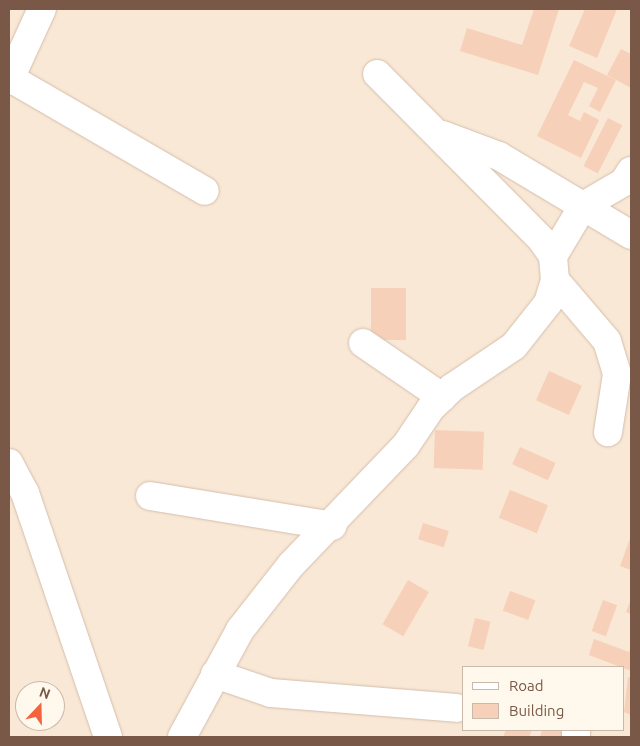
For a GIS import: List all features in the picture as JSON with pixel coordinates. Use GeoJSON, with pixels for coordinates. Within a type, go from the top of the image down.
{"type":"FeatureCollection","features":[{"type":"Feature","properties":{"kind":"street"},"geometry":{"type":"LineString","coordinates":[[42,9],[10,79],[205,191]]}},
{"type":"Feature","properties":{"kind":"street"},"geometry":{"type":"LineString","coordinates":[[377,74],[434,132],[554,268],[607,341],[617,374],[608,432]]}},
{"type":"Feature","properties":{"kind":"street"},"geometry":{"type":"LineString","coordinates":[[434,132],[499,156],[631,235]]}},
{"type":"Feature","properties":{"kind":"street"},"geometry":{"type":"LineString","coordinates":[[182,737],[215,674],[262,602],[406,445],[442,397],[514,346],[548,303],[554,268],[582,206],[624,182],[631,171]]}},
{"type":"Feature","properties":{"kind":"street"},"geometry":{"type":"LineString","coordinates":[[363,343],[442,397]]}},
{"type":"Feature","properties":{"kind":"street"},"geometry":{"type":"LineString","coordinates":[[9,463],[25,493],[108,737]]}},
{"type":"Feature","properties":{"kind":"street"},"geometry":{"type":"LineString","coordinates":[[150,496],[333,526]]}},
{"type":"Feature","properties":{"kind":"street"},"geometry":{"type":"LineString","coordinates":[[215,674],[271,693],[456,708]]}},
{"type":"Feature","properties":{"kind":"shaded area"},"geometry":{"type":"Polygon","coordinates":[[[9,9],[631,9],[631,737],[9,737],[9,9]]]}},
{"type":"Feature","properties":{"kind":"building"},"geometry":{"type":"Polygon","coordinates":[[[534,9],[559,9],[538,75],[460,51],[467,28],[522,45],[534,9]]]}},
{"type":"Feature","properties":{"kind":"building"},"geometry":{"type":"Polygon","coordinates":[[[585,9],[617,9],[597,58],[569,46],[585,9]]]}},
{"type":"Feature","properties":{"kind":"building"},"geometry":{"type":"Polygon","coordinates":[[[621,49],[631,54],[631,88],[607,75],[621,49]]]}},
{"type":"Feature","properties":{"kind":"building"},"geometry":{"type":"Polygon","coordinates":[[[574,60],[616,80],[600,112],[589,106],[598,88],[584,82],[568,115],[580,121],[584,112],[599,120],[581,158],[537,136],[574,60]]]}},
{"type":"Feature","properties":{"kind":"building"},"geometry":{"type":"Polygon","coordinates":[[[608,118],[622,125],[598,173],[583,166],[608,118]]]}},
{"type":"Feature","properties":{"kind":"building"},"geometry":{"type":"Polygon","coordinates":[[[371,288],[406,288],[406,340],[371,340],[371,288]]]}},
{"type":"Feature","properties":{"kind":"building"},"geometry":{"type":"Polygon","coordinates":[[[549,371],[582,386],[569,415],[536,400],[549,371]]]}},
{"type":"Feature","properties":{"kind":"building"},"geometry":{"type":"Polygon","coordinates":[[[435,430],[484,432],[483,470],[434,468],[435,430]]]}},
{"type":"Feature","properties":{"kind":"building"},"geometry":{"type":"Polygon","coordinates":[[[520,447],[556,463],[548,480],[512,464],[520,447]]]}},
{"type":"Feature","properties":{"kind":"building"},"geometry":{"type":"Polygon","coordinates":[[[510,490],[548,505],[537,533],[499,518],[510,490]]]}},
{"type":"Feature","properties":{"kind":"building"},"geometry":{"type":"Polygon","coordinates":[[[423,523],[449,531],[444,547],[418,539],[423,523]]]}},
{"type":"Feature","properties":{"kind":"building"},"geometry":{"type":"Polygon","coordinates":[[[631,536],[631,570],[620,566],[631,536]]]}},
{"type":"Feature","properties":{"kind":"building"},"geometry":{"type":"Polygon","coordinates":[[[408,580],[429,592],[403,636],[382,624],[408,580]]]}},
{"type":"Feature","properties":{"kind":"building"},"geometry":{"type":"Polygon","coordinates":[[[510,591],[535,600],[528,620],[503,611],[510,591]]]}},
{"type":"Feature","properties":{"kind":"building"},"geometry":{"type":"Polygon","coordinates":[[[631,599],[631,614],[626,612],[631,599]]]}},
{"type":"Feature","properties":{"kind":"building"},"geometry":{"type":"Polygon","coordinates":[[[603,600],[617,605],[606,636],[592,631],[603,600]]]}},
{"type":"Feature","properties":{"kind":"building"},"geometry":{"type":"Polygon","coordinates":[[[475,618],[491,622],[484,650],[468,646],[475,618]]]}},
{"type":"Feature","properties":{"kind":"building"},"geometry":{"type":"Polygon","coordinates":[[[594,639],[629,652],[631,646],[631,671],[625,669],[625,666],[618,666],[589,655],[594,639]]]}},
{"type":"Feature","properties":{"kind":"building"},"geometry":{"type":"Polygon","coordinates":[[[628,677],[631,678],[631,715],[625,712],[628,677]]]}},
{"type":"Feature","properties":{"kind":"building"},"geometry":{"type":"Polygon","coordinates":[[[506,731],[532,731],[529,737],[503,737],[506,731]]]}},
{"type":"Feature","properties":{"kind":"building"},"geometry":{"type":"Polygon","coordinates":[[[542,731],[567,731],[565,737],[540,737],[542,731]]]}}]}
